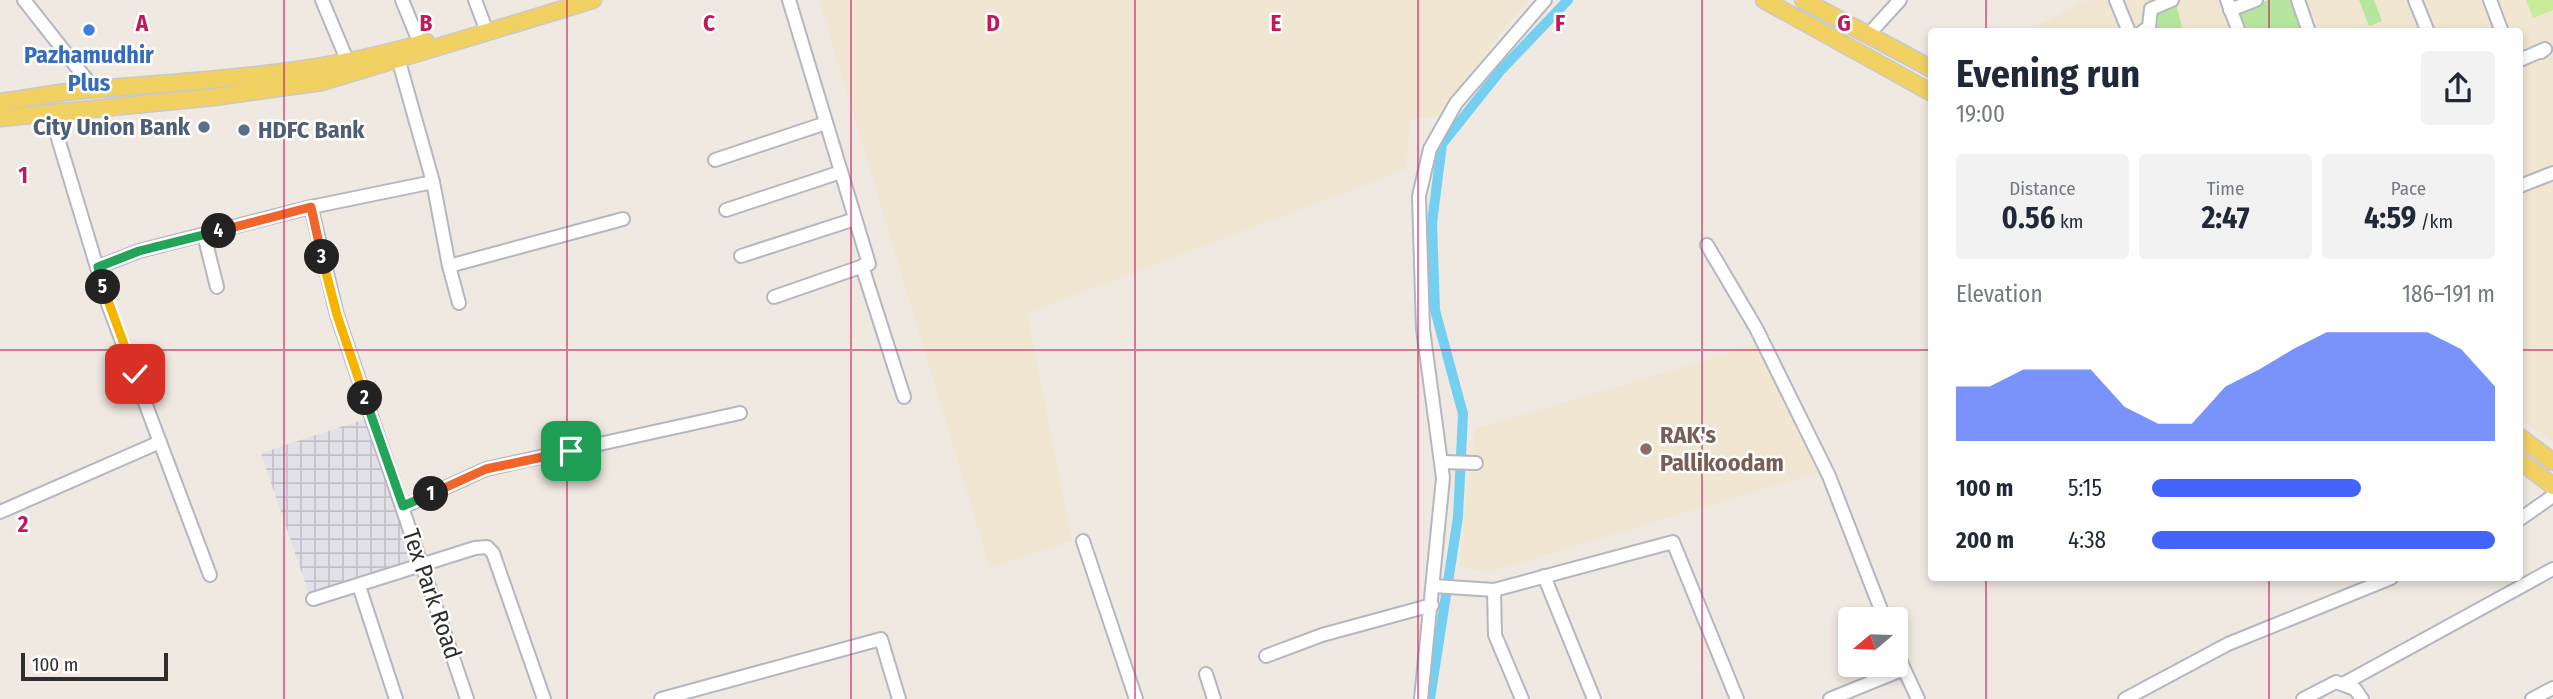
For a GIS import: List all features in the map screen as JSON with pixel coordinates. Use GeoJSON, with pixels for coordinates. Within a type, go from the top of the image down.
{"type":"FeatureCollection","features":[{"type":"Feature","properties":{"kind":"main road"},"geometry":{"type":"LineString","coordinates":[[0,102],[94,89],[168,85],[314,69],[347,60],[397,55],[420,44],[558,0]]}},
{"type":"Feature","properties":{"kind":"main road"},"geometry":{"type":"LineString","coordinates":[[0,118],[214,97],[322,82],[397,55],[593,0]]}},
{"type":"Feature","properties":{"kind":"main road"},"geometry":{"type":"LineString","coordinates":[[1764,0],[1928,91]]}},
{"type":"Feature","properties":{"kind":"main road"},"geometry":{"type":"LineString","coordinates":[[1803,0],[1928,67]]}},
{"type":"Feature","properties":{"kind":"main road"},"geometry":{"type":"LineString","coordinates":[[2523,439],[2553,461]]}},
{"type":"Feature","properties":{"kind":"main road"},"geometry":{"type":"LineString","coordinates":[[2523,463],[2553,486]]}},
{"type":"Feature","properties":{"kind":"street"},"geometry":{"type":"LineString","coordinates":[[24,0],[94,89]]}},
{"type":"Feature","properties":{"kind":"street"},"geometry":{"type":"LineString","coordinates":[[322,0],[347,60]]}},
{"type":"Feature","properties":{"kind":"street"},"geometry":{"type":"LineString","coordinates":[[402,0],[420,44]]}},
{"type":"Feature","properties":{"kind":"street"},"geometry":{"type":"LineString","coordinates":[[475,0],[484,24]]}},
{"type":"Feature","properties":{"kind":"street"},"geometry":{"type":"LineString","coordinates":[[774,297],[869,264],[789,0]]}},
{"type":"Feature","properties":{"kind":"street"},"geometry":{"type":"LineString","coordinates":[[1422,699],[1436,586],[1443,478],[1448,462],[1423,329],[1419,196],[1430,149],[1456,103],[1545,0]]}},
{"type":"Feature","properties":{"kind":"street"},"geometry":{"type":"LineString","coordinates":[[1868,35],[1900,0]]}},
{"type":"Feature","properties":{"kind":"street"},"geometry":{"type":"LineString","coordinates":[[2116,0],[2127,28]]}},
{"type":"Feature","properties":{"kind":"street"},"geometry":{"type":"LineString","coordinates":[[2148,28],[2151,9],[2172,0]]}},
{"type":"Feature","properties":{"kind":"street"},"geometry":{"type":"LineString","coordinates":[[2237,28],[2228,5],[2256,0]]}},
{"type":"Feature","properties":{"kind":"street"},"geometry":{"type":"LineString","coordinates":[[2298,0],[2308,28]]}},
{"type":"Feature","properties":{"kind":"street"},"geometry":{"type":"LineString","coordinates":[[2415,0],[2426,28]]}},
{"type":"Feature","properties":{"kind":"street"},"geometry":{"type":"LineString","coordinates":[[2490,0],[2500,28]]}},
{"type":"Feature","properties":{"kind":"street"},"geometry":{"type":"LineString","coordinates":[[2523,59],[2545,49],[2541,52]]}},
{"type":"Feature","properties":{"kind":"street"},"geometry":{"type":"LineString","coordinates":[[397,55],[433,182],[459,303]]}},
{"type":"Feature","properties":{"kind":"street"},"geometry":{"type":"LineString","coordinates":[[50,112],[109,307],[210,575]]}},
{"type":"Feature","properties":{"kind":"street"},"geometry":{"type":"LineString","coordinates":[[715,160],[826,123]]}},
{"type":"Feature","properties":{"kind":"street"},"geometry":{"type":"LineString","coordinates":[[726,210],[841,173]]}},
{"type":"Feature","properties":{"kind":"street"},"geometry":{"type":"LineString","coordinates":[[2523,185],[2553,173]]}},
{"type":"Feature","properties":{"kind":"street"},"geometry":{"type":"LineString","coordinates":[[98,267],[139,251],[311,207],[433,182]]}},
{"type":"Feature","properties":{"kind":"street","name":"Tex Park Road"},"geometry":{"type":"LineString","coordinates":[[311,207],[337,315],[467,699]]}},
{"type":"Feature","properties":{"kind":"street"},"geometry":{"type":"LineString","coordinates":[[449,266],[623,219]]}},
{"type":"Feature","properties":{"kind":"street"},"geometry":{"type":"LineString","coordinates":[[741,256],[855,219]]}},
{"type":"Feature","properties":{"kind":"street"},"geometry":{"type":"LineString","coordinates":[[204,235],[217,287]]}},
{"type":"Feature","properties":{"kind":"street"},"geometry":{"type":"LineString","coordinates":[[1707,245],[1756,328],[1829,476],[1880,607]]}},
{"type":"Feature","properties":{"kind":"street"},"geometry":{"type":"LineString","coordinates":[[862,266],[904,397]]}},
{"type":"Feature","properties":{"kind":"street"},"geometry":{"type":"LineString","coordinates":[[403,506],[486,469],[740,413]]}},
{"type":"Feature","properties":{"kind":"street"},"geometry":{"type":"LineString","coordinates":[[0,512],[160,442]]}},
{"type":"Feature","properties":{"kind":"street"},"geometry":{"type":"LineString","coordinates":[[1448,462],[1473,463]]}},
{"type":"Feature","properties":{"kind":"street"},"geometry":{"type":"LineString","coordinates":[[2523,517],[2553,496]]}},
{"type":"Feature","properties":{"kind":"street"},"geometry":{"type":"LineString","coordinates":[[1083,541],[1136,699]]}},
{"type":"Feature","properties":{"kind":"street"},"geometry":{"type":"LineString","coordinates":[[1436,586],[1494,590],[1673,542],[1737,699]]}},
{"type":"Feature","properties":{"kind":"street"},"geometry":{"type":"LineString","coordinates":[[313,600],[475,548],[487,547],[493,553],[544,699]]}},
{"type":"Feature","properties":{"kind":"street"},"geometry":{"type":"LineString","coordinates":[[2343,684],[2553,569]]}},
{"type":"Feature","properties":{"kind":"street"},"geometry":{"type":"LineString","coordinates":[[1544,576],[1594,699]]}},
{"type":"Feature","properties":{"kind":"street"},"geometry":{"type":"LineString","coordinates":[[2125,699],[2228,644],[2384,581]]}},
{"type":"Feature","properties":{"kind":"street"},"geometry":{"type":"LineString","coordinates":[[359,586],[396,699]]}},
{"type":"Feature","properties":{"kind":"street"},"geometry":{"type":"LineString","coordinates":[[1494,590],[1495,635],[1522,699]]}},
{"type":"Feature","properties":{"kind":"street"},"geometry":{"type":"LineString","coordinates":[[1266,656],[1322,635],[1432,605]]}},
{"type":"Feature","properties":{"kind":"street"},"geometry":{"type":"LineString","coordinates":[[662,699],[881,639],[899,699]]}},
{"type":"Feature","properties":{"kind":"street"},"geometry":{"type":"LineString","coordinates":[[1206,674],[1214,699]]}},
{"type":"Feature","properties":{"kind":"street"},"geometry":{"type":"LineString","coordinates":[[1830,699],[1884,677]]}},
{"type":"Feature","properties":{"kind":"street"},"geometry":{"type":"LineString","coordinates":[[1908,677],[1918,699]]}},
{"type":"Feature","properties":{"kind":"street"},"geometry":{"type":"LineString","coordinates":[[2303,699],[2336,682],[2355,689],[2362,699]]}},
{"type":"Feature","properties":{"kind":"street"},"geometry":{"type":"LineString","coordinates":[[2532,699],[2553,688]]}},
{"type":"Feature","properties":{"kind":"shaded area"},"geometry":{"type":"Polygon","coordinates":[[[819,0],[1529,0],[1510,21],[1438,117],[1410,119],[1406,169],[1027,313],[1072,541],[990,568],[819,0]]]}},
{"type":"Feature","properties":{"kind":"shaded area"},"geometry":{"type":"Polygon","coordinates":[[[2088,0],[2553,0],[2553,442],[2523,421],[2523,28],[2033,28],[2088,0]]]}},
{"type":"Feature","properties":{"kind":"shaded area","name":"RAK's Pallikoodam"},"geometry":{"type":"Polygon","coordinates":[[[1770,341],[1829,469],[1489,572],[1459,566],[1475,429],[1770,341]]]}},
{"type":"Feature","properties":{"kind":"shaded area"},"geometry":{"type":"Polygon","coordinates":[[[371,417],[422,566],[309,594],[261,453],[371,417]]]}},
{"type":"Feature","properties":{"kind":"green space"},"geometry":{"type":"Polygon","coordinates":[[[2268,0],[2291,0],[2302,28],[2242,28],[2235,13],[2268,0]]]}},
{"type":"Feature","properties":{"kind":"green space"},"geometry":{"type":"Polygon","coordinates":[[[2359,0],[2374,0],[2382,21],[2369,26],[2359,0]]]}},
{"type":"Feature","properties":{"kind":"green space"},"geometry":{"type":"Polygon","coordinates":[[[2526,0],[2553,0],[2553,10],[2533,18],[2526,0]]]}},
{"type":"Feature","properties":{"kind":"green space"},"geometry":{"type":"Polygon","coordinates":[[[2176,3],[2182,27],[2149,28],[2151,14],[2176,3]]]}},
{"type":"Feature","properties":{"kind":"waterway"},"geometry":{"type":"LineString","coordinates":[[1430,699],[1458,517],[1463,414],[1435,310],[1432,223],[1442,144],[1501,70],[1568,0]]}},
{"type":"Feature","properties":{"kind":"place","name":"Pazhamudhir Plus"},"geometry":{"type":"Point","coordinates":[89,30]}},
{"type":"Feature","properties":{"kind":"place","name":"City Union Bank"},"geometry":{"type":"Point","coordinates":[204,127]}},
{"type":"Feature","properties":{"kind":"place","name":"HDFC Bank"},"geometry":{"type":"Point","coordinates":[244,130]}},
{"type":"Feature","properties":{"kind":"place","name":"RAK's Pallikoodam"},"geometry":{"type":"Point","coordinates":[1646,449]}},
{"type":"Feature","properties":{"kind":"route"},"geometry":{"type":"LineString","coordinates":[[135,374],[109,307],[98,267],[139,251],[311,207],[337,315],[403,506],[486,469],[571,451]]}}]}
